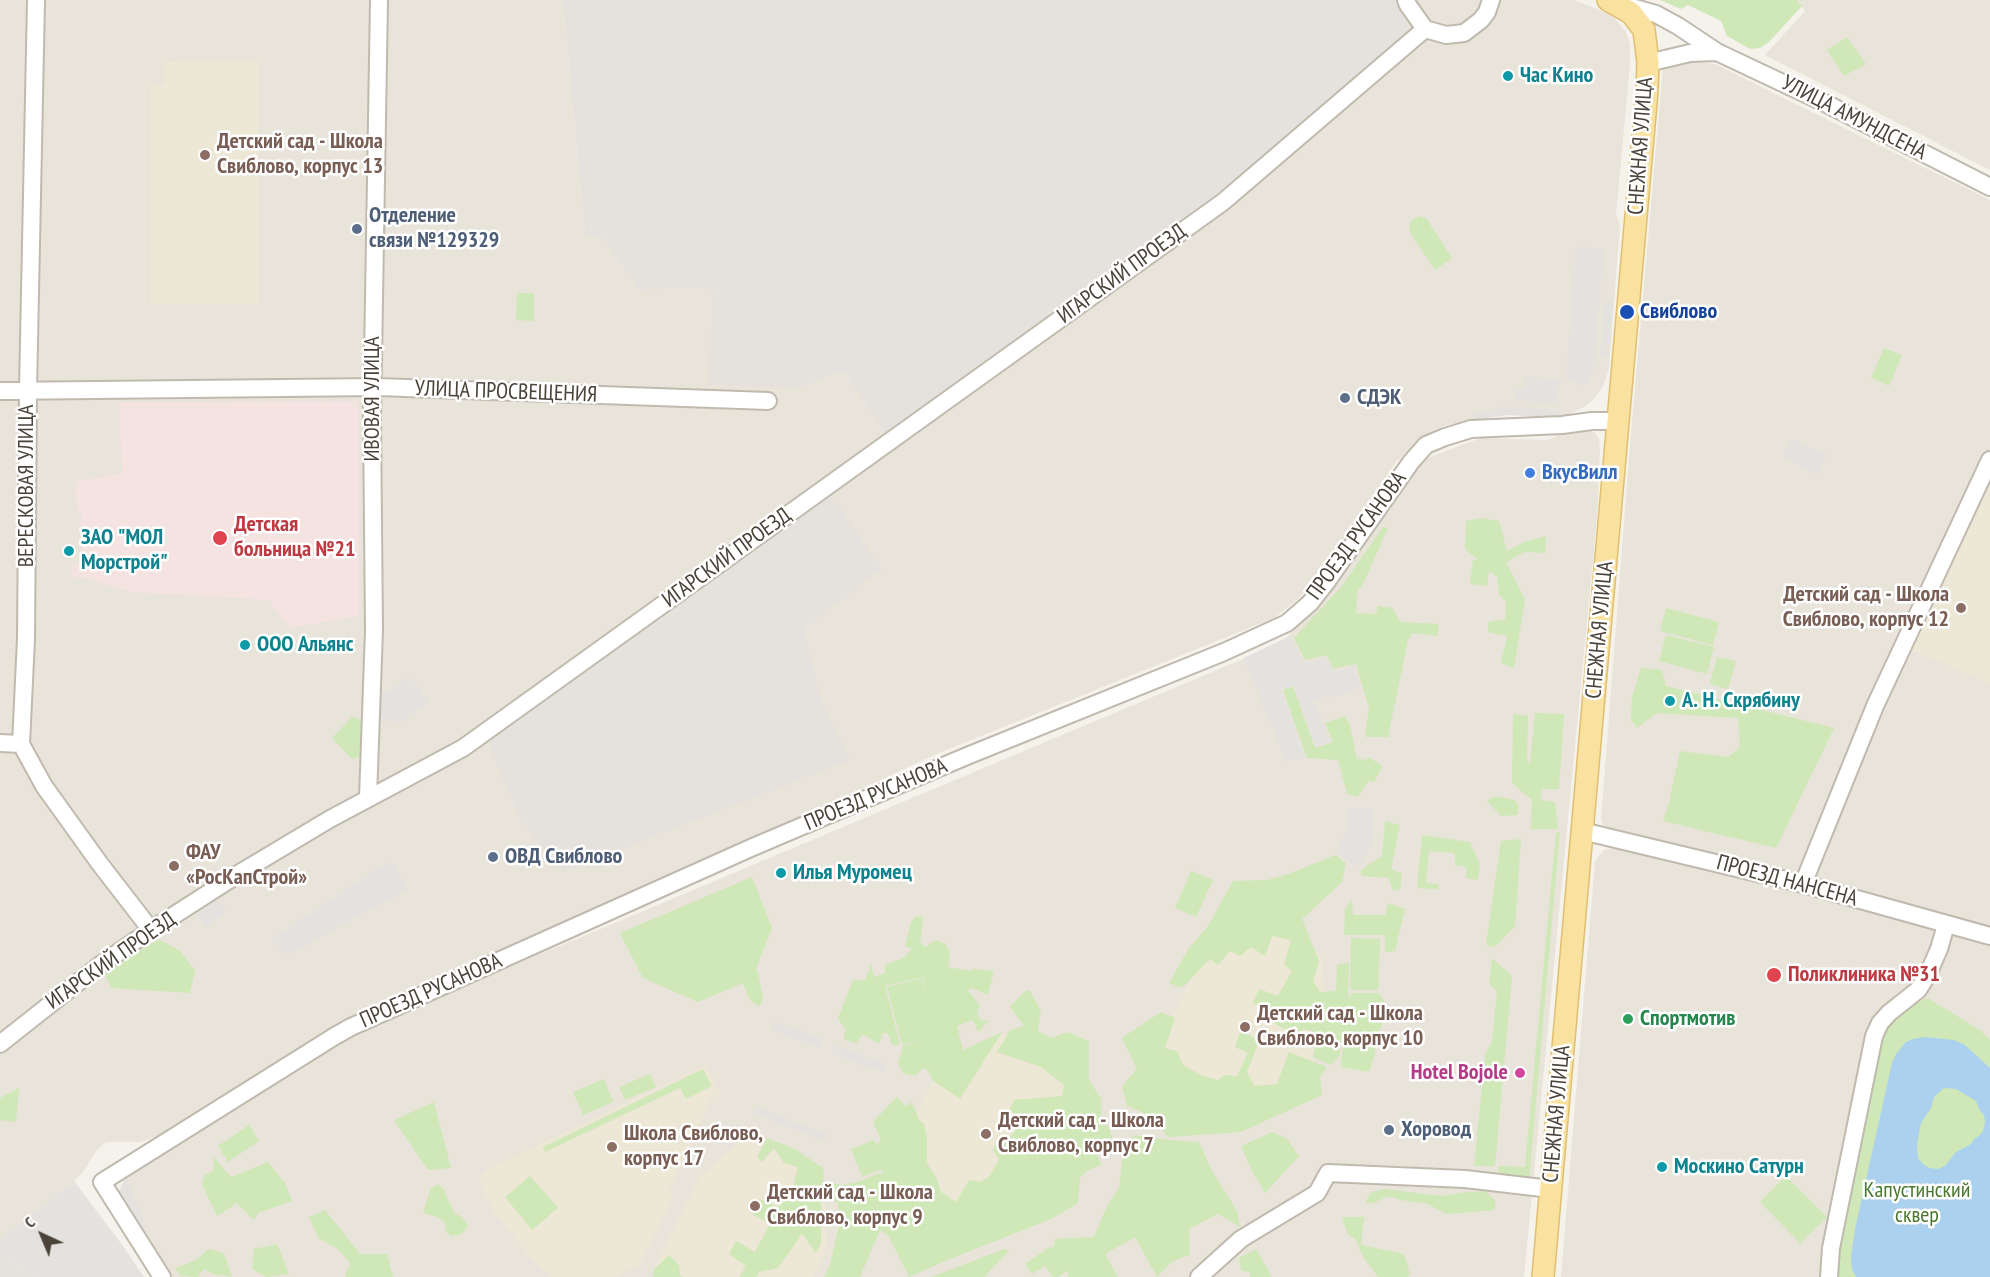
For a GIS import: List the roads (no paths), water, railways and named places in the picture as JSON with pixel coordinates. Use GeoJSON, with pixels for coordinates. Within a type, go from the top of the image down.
{"type":"FeatureCollection","features":[{"type":"Feature","properties":{"kind":"main road","name":"СНЕЖНАЯ УЛИЦА"},"geometry":{"type":"LineString","coordinates":[[1543,1277],[1648,63],[1644,30],[1632,13],[1611,1]]}},
{"type":"Feature","properties":{"kind":"street","name":"ВЕРЕСКОВАЯ УЛИЦА"},"geometry":{"type":"LineString","coordinates":[[21,744],[26,639],[28,390],[36,0]]}},
{"type":"Feature","properties":{"kind":"street","name":"ИВОВАЯ УЛИЦА"},"geometry":{"type":"LineString","coordinates":[[368,798],[374,630],[373,387],[379,0]]}},
{"type":"Feature","properties":{"kind":"street"},"geometry":{"type":"LineString","coordinates":[[1406,0],[1425,29],[1446,35],[1464,33],[1481,20],[1492,1]]}},
{"type":"Feature","properties":{"kind":"street","name":"УЛИЦА АМУНДСЕНА"},"geometry":{"type":"LineString","coordinates":[[1611,1],[1656,15],[1717,51],[1990,187]]}},
{"type":"Feature","properties":{"kind":"street","name":"ИГАРСКИЙ ПРОЕЗД"},"geometry":{"type":"LineString","coordinates":[[0,1044],[100,965],[243,871],[368,798],[474,741],[1223,202],[1425,29]]}},
{"type":"Feature","properties":{"kind":"street","name":"УЛИЦА АМУНДСЕНА"},"geometry":{"type":"LineString","coordinates":[[1648,63],[1690,52],[1717,51]]}},
{"type":"Feature","properties":{"kind":"street","name":"УЛИЦА ПРОСВЕЩЕНИЯ"},"geometry":{"type":"LineString","coordinates":[[0,391],[373,387],[768,401]]}},
{"type":"Feature","properties":{"kind":"street","name":"ПРОЕЗД РУСАНОВА"},"geometry":{"type":"LineString","coordinates":[[162,1277],[102,1182],[351,1027],[753,847],[1224,652],[1287,623],[1310,603],[1328,580],[1394,483],[1426,445],[1471,429],[1618,421]]}},
{"type":"Feature","properties":{"kind":"street"},"geometry":{"type":"LineString","coordinates":[[1803,884],[1875,706],[1990,460]]}},
{"type":"Feature","properties":{"kind":"street"},"geometry":{"type":"LineString","coordinates":[[0,743],[21,744],[44,786],[151,930]]}},
{"type":"Feature","properties":{"kind":"street","name":"ПРОЕЗД НАНСЕНА"},"geometry":{"type":"LineString","coordinates":[[1582,831],[1803,884],[1990,936]]}},
{"type":"Feature","properties":{"kind":"street"},"geometry":{"type":"LineString","coordinates":[[1829,1277],[1831,1248],[1874,1036],[1880,1023],[1889,1013],[1918,990],[1939,949],[1946,925]]}},
{"type":"Feature","properties":{"kind":"street"},"geometry":{"type":"LineString","coordinates":[[1199,1277],[1241,1239],[1317,1193],[1328,1173],[1465,1179],[1551,1189]]}},
{"type":"Feature","properties":{"kind":"water","name":"Капустинский сквер"},"geometry":{"type":"Polygon","coordinates":[[[1925,1037],[1954,1040],[1965,1045],[1990,1068],[1990,1277],[1856,1277],[1852,1269],[1851,1257],[1855,1229],[1892,1063],[1906,1042],[1925,1037]],[[1944,1088],[1934,1097],[1931,1108],[1921,1123],[1917,1144],[1918,1158],[1929,1168],[1938,1169],[1945,1166],[1956,1152],[1971,1144],[1983,1131],[1984,1115],[1976,1101],[1956,1089],[1944,1088]]]}},
{"type":"Feature","properties":{"kind":"place","name":"Час Кино"},"geometry":{"type":"Point","coordinates":[1508,76]}},
{"type":"Feature","properties":{"kind":"place","name":"Детский сад - Школа Свиблово, корпус 13"},"geometry":{"type":"Point","coordinates":[205,155]}},
{"type":"Feature","properties":{"kind":"place","name":"Отделение связи №129329"},"geometry":{"type":"Point","coordinates":[357,229]}},
{"type":"Feature","properties":{"kind":"place","name":"Свиблово"},"geometry":{"type":"Point","coordinates":[1627,312]}},
{"type":"Feature","properties":{"kind":"place","name":"СДЭК"},"geometry":{"type":"Point","coordinates":[1345,398]}},
{"type":"Feature","properties":{"kind":"place","name":"ВкусВилл"},"geometry":{"type":"Point","coordinates":[1530,473]}},
{"type":"Feature","properties":{"kind":"place","name":"Детская больница №21"},"geometry":{"type":"Point","coordinates":[220,538]}},
{"type":"Feature","properties":{"kind":"place","name":"ЗАО \"МОЛ Морстрой\""},"geometry":{"type":"Point","coordinates":[69,551]}},
{"type":"Feature","properties":{"kind":"place","name":"Детский сад - Школа Свиблово, корпус 12"},"geometry":{"type":"Point","coordinates":[1961,608]}},
{"type":"Feature","properties":{"kind":"place","name":"ООО Альянс"},"geometry":{"type":"Point","coordinates":[245,645]}},
{"type":"Feature","properties":{"kind":"place","name":"А. Н. Скрябину"},"geometry":{"type":"Point","coordinates":[1670,701]}},
{"type":"Feature","properties":{"kind":"place","name":"ОВД Свиблово"},"geometry":{"type":"Point","coordinates":[493,857]}},
{"type":"Feature","properties":{"kind":"place","name":"ФАУ «РосКапСтрой»"},"geometry":{"type":"Point","coordinates":[174,866]}},
{"type":"Feature","properties":{"kind":"place","name":"Илья Муромец"},"geometry":{"type":"Point","coordinates":[781,873]}},
{"type":"Feature","properties":{"kind":"place","name":"Поликлиника №31"},"geometry":{"type":"Point","coordinates":[1774,975]}},
{"type":"Feature","properties":{"kind":"place","name":"Спортмотив"},"geometry":{"type":"Point","coordinates":[1628,1019]}},
{"type":"Feature","properties":{"kind":"place","name":"Детский сад - Школа Свиблово, корпус 10"},"geometry":{"type":"Point","coordinates":[1245,1027]}},
{"type":"Feature","properties":{"kind":"place","name":"Hotel Bojole"},"geometry":{"type":"Point","coordinates":[1520,1073]}},
{"type":"Feature","properties":{"kind":"place","name":"Хоровод"},"geometry":{"type":"Point","coordinates":[1389,1130]}},
{"type":"Feature","properties":{"kind":"place","name":"Детский сад - Школа Свиблово, корпус 7"},"geometry":{"type":"Point","coordinates":[986,1134]}},
{"type":"Feature","properties":{"kind":"place","name":"Школа Свиблово, корпус 17"},"geometry":{"type":"Point","coordinates":[612,1147]}},
{"type":"Feature","properties":{"kind":"place","name":"Москино Сатурн"},"geometry":{"type":"Point","coordinates":[1662,1167]}},
{"type":"Feature","properties":{"kind":"place","name":"Детский сад - Школа Свиблово, корпус 9"},"geometry":{"type":"Point","coordinates":[755,1206]}}]}
